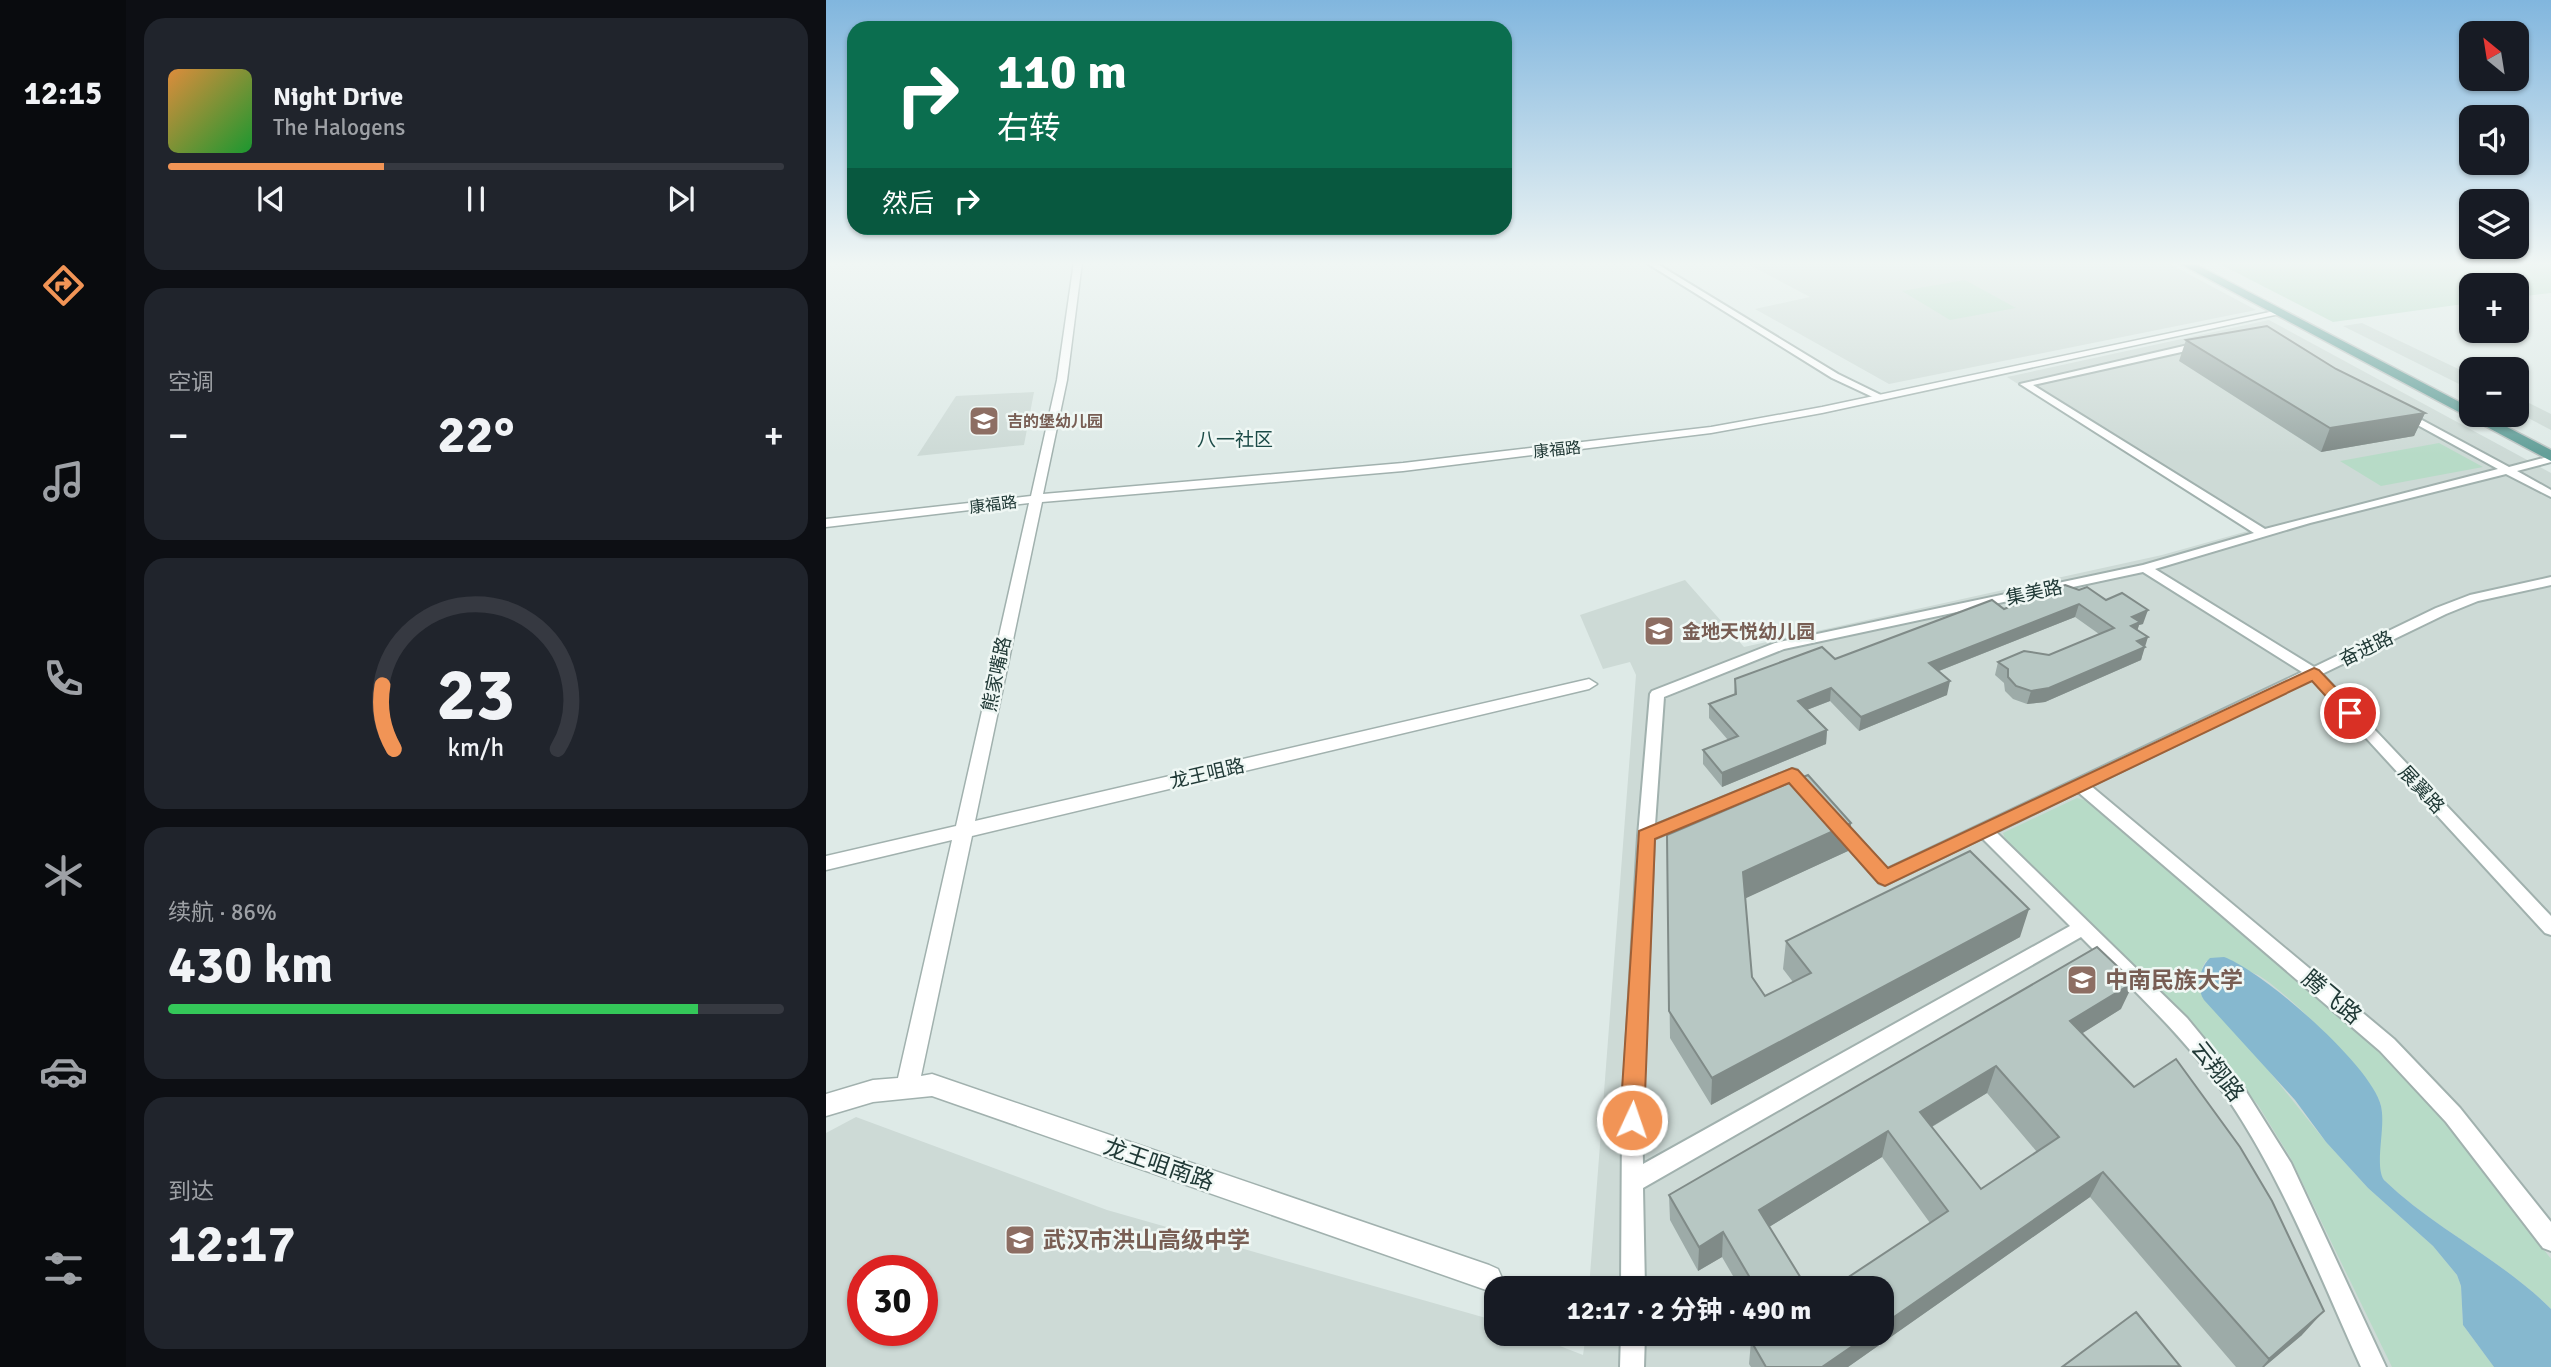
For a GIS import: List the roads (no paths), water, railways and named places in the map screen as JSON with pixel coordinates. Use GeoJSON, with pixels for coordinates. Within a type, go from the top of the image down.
{"type":"FeatureCollection","features":[{"type":"Feature","properties":{"kind":"main road"},"geometry":{"type":"LineString","coordinates":[[2303,326],[2459,407]]}},
{"type":"Feature","properties":{"kind":"main road"},"geometry":{"type":"LineString","coordinates":[[2319,326],[2459,399]]}},
{"type":"Feature","properties":{"kind":"main road"},"geometry":{"type":"LineString","coordinates":[[2495,427],[2551,458]]}},
{"type":"Feature","properties":{"kind":"main road"},"geometry":{"type":"LineString","coordinates":[[2514,427],[2551,446]]}},
{"type":"Feature","properties":{"kind":"street","name":"熊家嘴路"},"geometry":{"type":"LineString","coordinates":[[908,1085],[1033,499],[1062,380],[1069,326]]}},
{"type":"Feature","properties":{"kind":"street"},"geometry":{"type":"LineString","coordinates":[[1753,326],[1835,376],[1880,397]]}},
{"type":"Feature","properties":{"kind":"street","name":"康福路"},"geometry":{"type":"LineString","coordinates":[[826,523],[1033,499],[1403,467],[1711,430],[2218,326]]}},
{"type":"Feature","properties":{"kind":"street"},"geometry":{"type":"LineString","coordinates":[[2213,342],[2025,384],[2264,534]]}},
{"type":"Feature","properties":{"kind":"street"},"geometry":{"type":"LineString","coordinates":[[2399,411],[2551,494]]}},
{"type":"Feature","properties":{"kind":"street","name":"集美路"},"geometry":{"type":"LineString","coordinates":[[1646,836],[1657,694],[1780,646],[2145,568],[2551,458]]}},
{"type":"Feature","properties":{"kind":"street","name":"展翼路"},"geometry":{"type":"LineString","coordinates":[[2145,568],[2314,673],[2551,928]]}},
{"type":"Feature","properties":{"kind":"street","name":"奋进路"},"geometry":{"type":"LineString","coordinates":[[1646,836],[1792,774],[1885,878],[2460,603],[2551,581]]}},
{"type":"Feature","properties":{"kind":"street","name":"龙王咀路"},"geometry":{"type":"LineString","coordinates":[[826,863],[1588,684]]}},
{"type":"Feature","properties":{"kind":"street","name":"腾飞路"},"geometry":{"type":"LineString","coordinates":[[2081,786],[2387,1045],[2453,1115],[2551,1240]]}},
{"type":"Feature","properties":{"kind":"street","name":"云翔路"},"geometry":{"type":"LineString","coordinates":[[1985,831],[2084,927],[2200,1046],[2251,1114],[2283,1171],[2374,1367]]}},
{"type":"Feature","properties":{"kind":"street"},"geometry":{"type":"LineString","coordinates":[[1633,1276],[1632,1120],[1646,836]]}},
{"type":"Feature","properties":{"kind":"street"},"geometry":{"type":"LineString","coordinates":[[1633,1182],[2084,927]]}},
{"type":"Feature","properties":{"kind":"street","name":"龙王咀南路"},"geometry":{"type":"LineString","coordinates":[[826,1105],[873,1091],[908,1085],[932,1085],[1484,1276]]}},
{"type":"Feature","properties":{"kind":"street"},"geometry":{"type":"LineString","coordinates":[[1632,1367],[1633,1346]]}},
{"type":"Feature","properties":{"kind":"water"},"geometry":{"type":"Polygon","coordinates":[[[2224,957],[2242,966],[2288,1000],[2338,1045],[2358,1068],[2381,1106],[2380,1165],[2384,1180],[2425,1214],[2532,1291],[2551,1309],[2551,1367],[2494,1367],[2463,1325],[2461,1286],[2457,1275],[2433,1246],[2368,1188],[2326,1142],[2295,1100],[2204,1000],[2199,984],[2203,967],[2210,958],[2224,957]]]}},
{"type":"Feature","properties":{"kind":"place","name":"吉的堡幼儿园"},"geometry":{"type":"Point","coordinates":[984,421]}},
{"type":"Feature","properties":{"kind":"place","name":"金地天悦幼儿园"},"geometry":{"type":"Point","coordinates":[1659,631]}},
{"type":"Feature","properties":{"kind":"place","name":"中南民族大学"},"geometry":{"type":"Point","coordinates":[2082,980]}},
{"type":"Feature","properties":{"kind":"place","name":"武汉市洪山高级中学"},"geometry":{"type":"Point","coordinates":[1020,1240]}},
{"type":"Feature","properties":{"kind":"district","name":"八一社区"},"geometry":{"type":"Point","coordinates":[1235,439]}}]}
